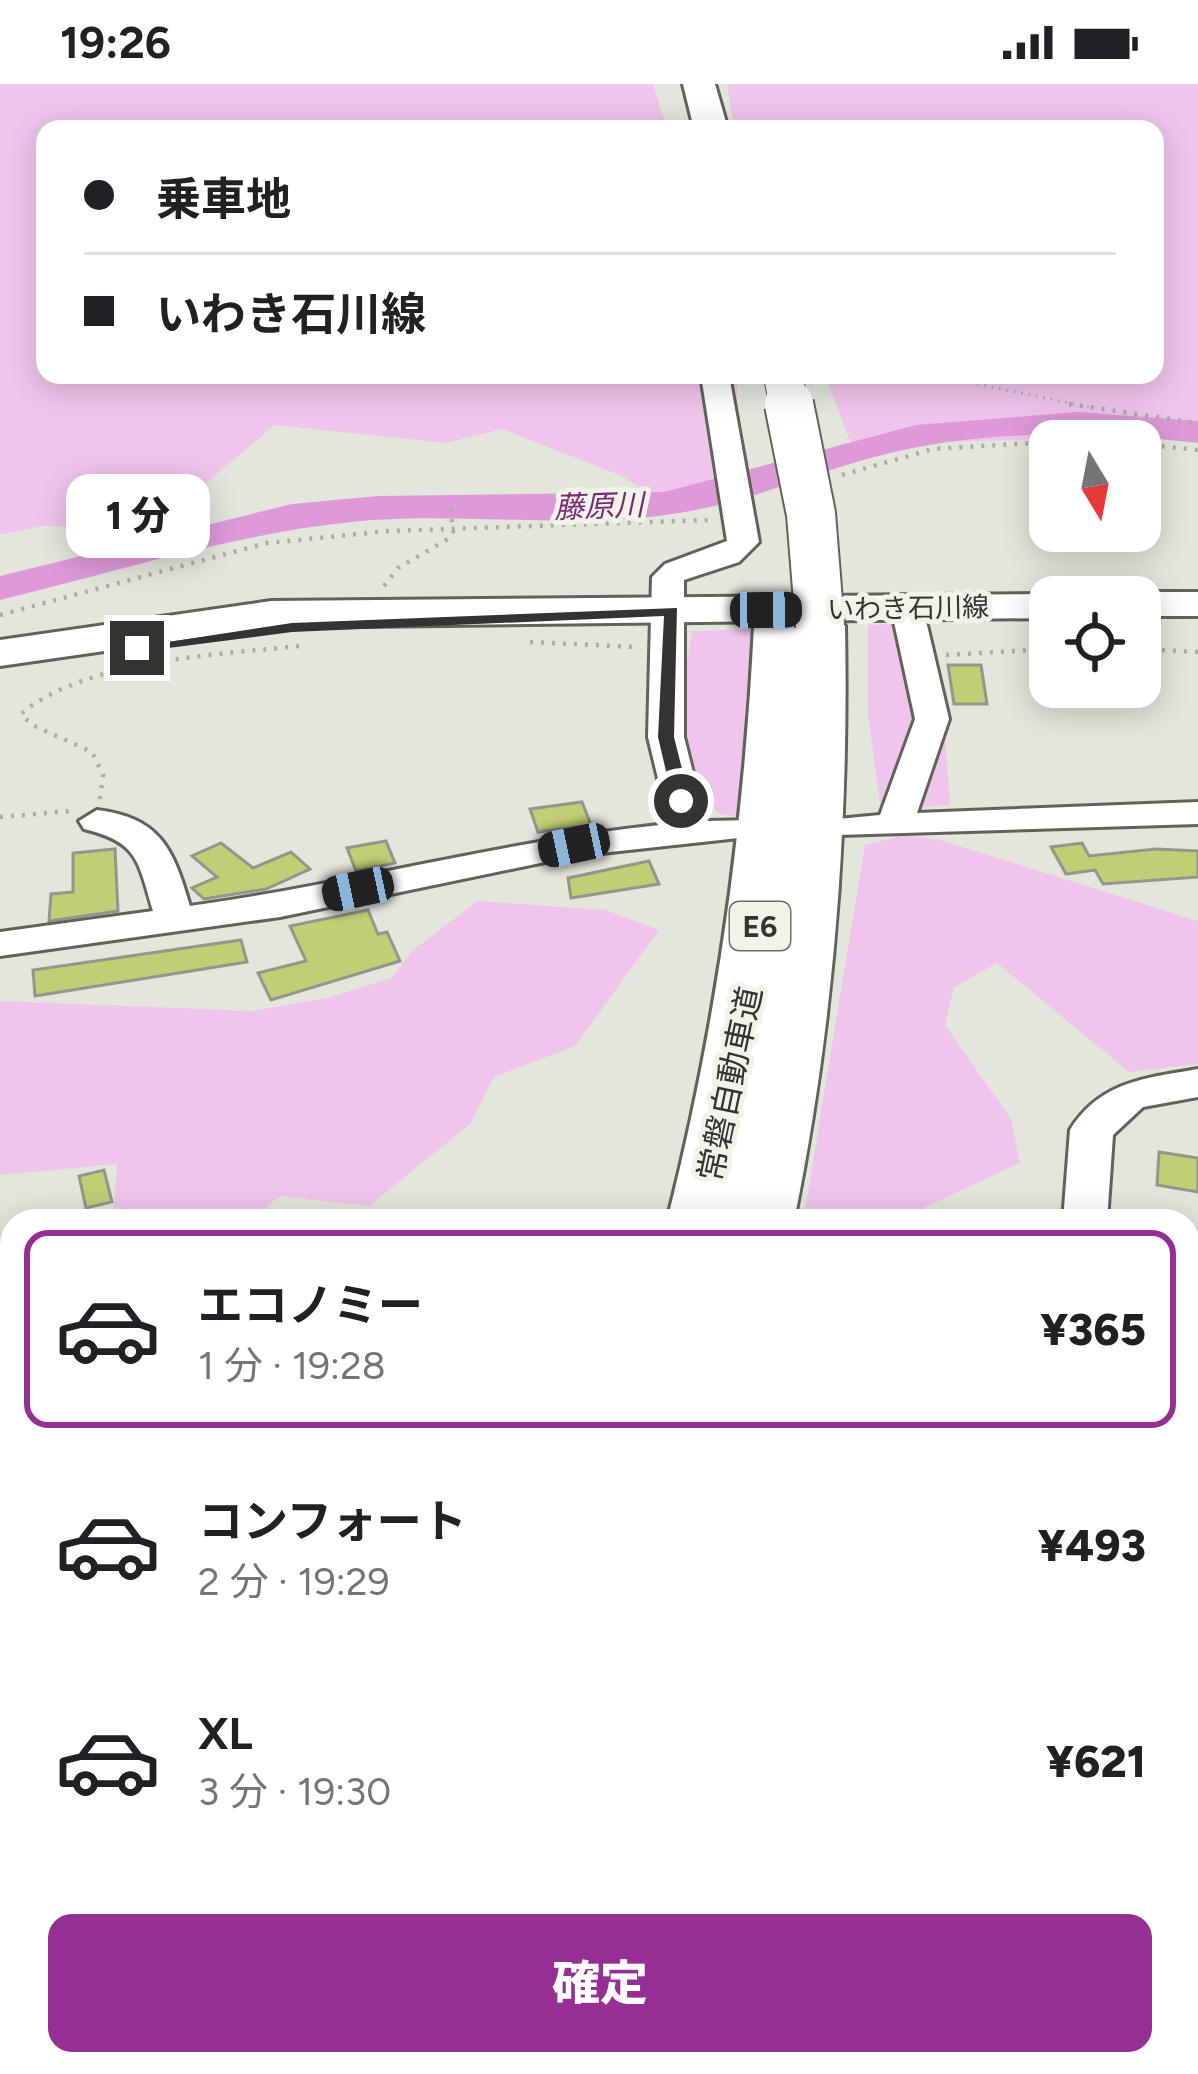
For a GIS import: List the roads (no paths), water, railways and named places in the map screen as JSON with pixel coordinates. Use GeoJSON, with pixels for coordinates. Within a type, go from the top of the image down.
{"type":"FeatureCollection","features":[{"type":"Feature","properties":{"kind":"highway"},"geometry":{"type":"LineString","coordinates":[[671,84],[680,120]]}},
{"type":"Feature","properties":{"kind":"highway"},"geometry":{"type":"LineString","coordinates":[[698,84],[708,120]]}},
{"type":"Feature","properties":{"kind":"highway","name":"常磐自動車道"},"geometry":{"type":"LineString","coordinates":[[750,384],[800,626],[814,896],[800,1010],[762,1209]]}},
{"type":"Feature","properties":{"kind":"highway","name":"常磐自動車道"},"geometry":{"type":"LineString","coordinates":[[704,1209],[748,1007],[800,626],[811,514],[785,384]]}},
{"type":"Feature","properties":{"kind":"main road"},"geometry":{"type":"LineString","coordinates":[[1161,604],[1198,604]]}},
{"type":"Feature","properties":{"kind":"main road","name":"いわき石川線"},"geometry":{"type":"LineString","coordinates":[[0,653],[193,621],[374,611],[621,611],[671,630],[908,608],[1029,606]]}},
{"type":"Feature","properties":{"kind":"main road","name":"いわき石川線"},"geometry":{"type":"LineString","coordinates":[[0,674],[180,640],[292,628],[621,611]]}},
{"type":"Feature","properties":{"kind":"street"},"geometry":{"type":"LineString","coordinates":[[689,832],[666,737],[671,630],[668,577],[673,571],[739,550],[743,542],[717,384]]}},
{"type":"Feature","properties":{"kind":"street"},"geometry":{"type":"LineString","coordinates":[[895,826],[932,719],[908,608]]}},
{"type":"Feature","properties":{"kind":"street"},"geometry":{"type":"LineString","coordinates":[[851,827],[1198,813]]}},
{"type":"Feature","properties":{"kind":"street"},"geometry":{"type":"LineString","coordinates":[[97,814],[128,824],[152,848],[175,921]]}},
{"type":"Feature","properties":{"kind":"street"},"geometry":{"type":"LineString","coordinates":[[0,944],[175,921],[574,845],[744,828]]}},
{"type":"Feature","properties":{"kind":"street"},"geometry":{"type":"LineString","coordinates":[[1086,1209],[1092,1130],[1130,1095],[1198,1083]]}},
{"type":"Feature","properties":{"kind":"waterway","name":"藤原川"},"geometry":{"type":"LineString","coordinates":[[0,588],[292,516],[378,508],[664,504],[719,494],[877,445],[996,426],[1119,424],[1198,432]]}}]}
